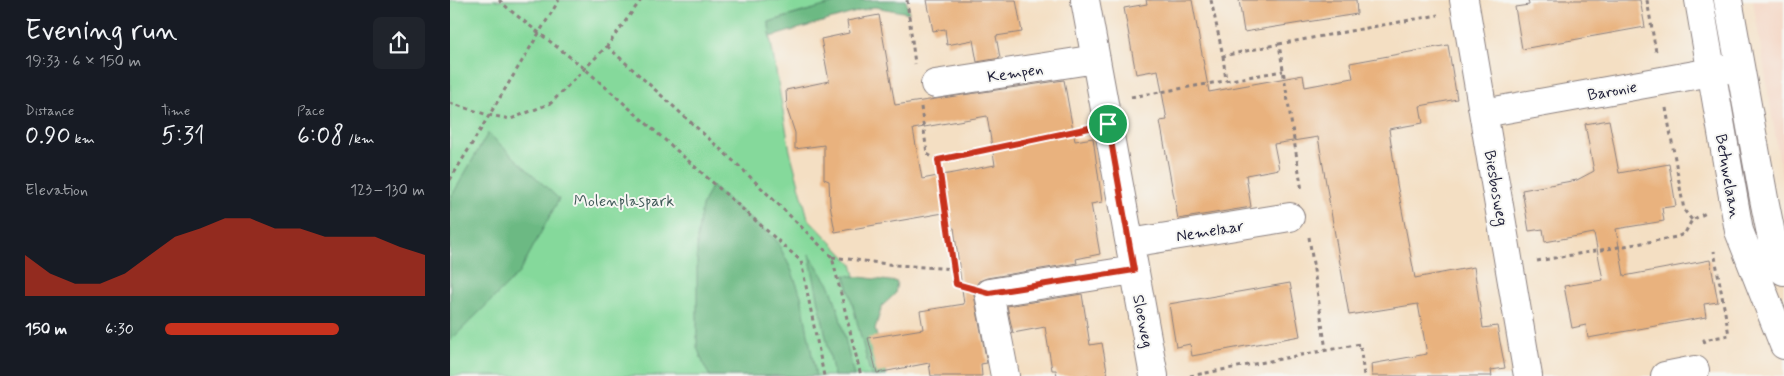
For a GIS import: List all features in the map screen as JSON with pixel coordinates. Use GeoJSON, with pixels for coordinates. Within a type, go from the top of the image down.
{"type":"FeatureCollection","features":[{"type":"Feature","properties":{"kind":"street","name":"Sloeweg"},"geometry":{"type":"LineString","coordinates":[[1085,0],[1154,376]]}},
{"type":"Feature","properties":{"kind":"street","name":"Betuwelaan"},"geometry":{"type":"LineString","coordinates":[[1699,0],[1739,231],[1784,345]]}},
{"type":"Feature","properties":{"kind":"street","name":"Betuwelaan"},"geometry":{"type":"LineString","coordinates":[[1728,0],[1770,231],[1784,271]]}},
{"type":"Feature","properties":{"kind":"street","name":"Biesbosweg"},"geometry":{"type":"LineString","coordinates":[[1465,5],[1528,376]]}},
{"type":"Feature","properties":{"kind":"street","name":"Kempen"},"geometry":{"type":"LineString","coordinates":[[935,84],[1096,59]]}},
{"type":"Feature","properties":{"kind":"street","name":"Baronie"},"geometry":{"type":"LineString","coordinates":[[1484,113],[1739,67]]}},
{"type":"Feature","properties":{"kind":"street","name":"Nemelaar"},"geometry":{"type":"LineString","coordinates":[[1130,243],[1300,216]]}},
{"type":"Feature","properties":{"kind":"street"},"geometry":{"type":"LineString","coordinates":[[1005,376],[989,293],[1134,270]]}},
{"type":"Feature","properties":{"kind":"street"},"geometry":{"type":"LineString","coordinates":[[1665,376],[1701,360]]}},
{"type":"Feature","properties":{"kind":"path"},"geometry":{"type":"LineString","coordinates":[[499,0],[584,68],[801,261],[824,376]]}},
{"type":"Feature","properties":{"kind":"path"},"geometry":{"type":"LineString","coordinates":[[450,180],[559,0]]}},
{"type":"Feature","properties":{"kind":"path"},"geometry":{"type":"LineString","coordinates":[[450,103],[488,116],[511,119],[551,103],[607,46],[641,0]]}},
{"type":"Feature","properties":{"kind":"path"},"geometry":{"type":"LineString","coordinates":[[1211,0],[1223,56],[1226,81]]}},
{"type":"Feature","properties":{"kind":"path"},"geometry":{"type":"LineString","coordinates":[[1223,56],[1465,5]]}},
{"type":"Feature","properties":{"kind":"path"},"geometry":{"type":"LineString","coordinates":[[1279,44],[1300,216],[1326,350]]}},
{"type":"Feature","properties":{"kind":"path"},"geometry":{"type":"LineString","coordinates":[[607,46],[740,167],[832,257],[860,376]]}},
{"type":"Feature","properties":{"kind":"path"},"geometry":{"type":"LineString","coordinates":[[989,293],[956,284],[938,160],[1226,81],[1283,71]]}},
{"type":"Feature","properties":{"kind":"path"},"geometry":{"type":"LineString","coordinates":[[1510,266],[1677,237],[1685,233],[1692,220],[1716,210]]}},
{"type":"Feature","properties":{"kind":"path"},"geometry":{"type":"LineString","coordinates":[[1707,213],[1709,222]]}},
{"type":"Feature","properties":{"kind":"path"},"geometry":{"type":"LineString","coordinates":[[1701,360],[1704,340],[1729,335],[1714,250]]}},
{"type":"Feature","properties":{"kind":"path"},"geometry":{"type":"LineString","coordinates":[[832,257],[896,265],[953,269]]}},
{"type":"Feature","properties":{"kind":"path"},"geometry":{"type":"LineString","coordinates":[[1190,376],[1360,344],[1364,376]]}},
{"type":"Feature","properties":{"kind":"shaded area"},"geometry":{"type":"Polygon","coordinates":[[[1753,0],[1784,0],[1784,179],[1782,177],[1753,0]]]}},
{"type":"Feature","properties":{"kind":"green space","name":"Molenplaspark"},"geometry":{"type":"Polygon","coordinates":[[[450,0],[865,0],[806,11],[769,22],[790,151],[808,218],[852,264],[881,376],[450,376],[450,0]]]}},
{"type":"Feature","properties":{"kind":"green space"},"geometry":{"type":"Polygon","coordinates":[[[845,0],[906,0],[909,13],[874,7],[770,37],[769,22],[845,0]]]}},
{"type":"Feature","properties":{"kind":"green space"},"geometry":{"type":"Polygon","coordinates":[[[488,133],[559,199],[519,273],[450,341],[450,199],[488,133]]]}},
{"type":"Feature","properties":{"kind":"green space"},"geometry":{"type":"Polygon","coordinates":[[[711,186],[777,241],[791,269],[801,296],[816,376],[710,376],[705,368],[697,347],[697,238],[702,206],[711,186]]]}},
{"type":"Feature","properties":{"kind":"green space"},"geometry":{"type":"Polygon","coordinates":[[[809,254],[830,286],[838,309],[854,376],[834,376],[809,254]]]}},
{"type":"Feature","properties":{"kind":"green space"},"geometry":{"type":"Polygon","coordinates":[[[845,275],[897,282],[895,294],[882,306],[875,329],[887,376],[871,376],[845,275]]]}},
{"type":"Feature","properties":{"kind":"building"},"geometry":{"type":"Polygon","coordinates":[[[927,0],[1016,0],[1022,32],[996,36],[1000,58],[977,62],[973,40],[947,45],[945,29],[933,31],[927,0]]]}},
{"type":"Feature","properties":{"kind":"building"},"geometry":{"type":"Polygon","coordinates":[[[1146,0],[1192,0],[1209,92],[1303,75],[1305,87],[1353,78],[1350,63],[1448,45],[1457,99],[1420,106],[1423,123],[1389,129],[1397,184],[1415,278],[1474,267],[1483,328],[1497,326],[1505,368],[1491,370],[1492,376],[1372,376],[1371,364],[1427,354],[1418,304],[1349,315],[1318,137],[1274,144],[1279,169],[1246,175],[1251,207],[1178,219],[1160,121],[1167,120],[1158,70],[1136,74],[1124,8],[1147,4],[1146,0]]]}},
{"type":"Feature","properties":{"kind":"building"},"geometry":{"type":"Polygon","coordinates":[[[1239,0],[1356,0],[1357,14],[1244,32],[1239,0]]]}},
{"type":"Feature","properties":{"kind":"building"},"geometry":{"type":"Polygon","coordinates":[[[1528,0],[1640,0],[1645,27],[1522,49],[1515,7],[1529,5],[1528,0]]]}},
{"type":"Feature","properties":{"kind":"building"},"geometry":{"type":"Polygon","coordinates":[[[879,15],[895,105],[1064,80],[1075,141],[1093,138],[1102,202],[1091,204],[1100,254],[1076,259],[1077,263],[987,278],[979,281],[974,288],[974,295],[987,363],[981,364],[982,376],[931,376],[929,363],[877,373],[868,338],[923,329],[920,311],[964,304],[954,228],[952,228],[949,212],[835,232],[830,204],[829,181],[824,179],[824,145],[795,149],[795,133],[787,109],[786,90],[829,81],[821,39],[849,33],[847,21],[879,15]],[[987,116],[913,129],[922,179],[995,165],[987,116]]]}},
{"type":"Feature","properties":{"kind":"building"},"geometry":{"type":"Polygon","coordinates":[[[1609,120],[1619,173],[1669,164],[1676,206],[1662,208],[1664,221],[1616,229],[1624,276],[1710,260],[1718,302],[1704,304],[1706,317],[1588,338],[1586,325],[1572,328],[1564,286],[1603,280],[1594,233],[1545,242],[1543,229],[1529,231],[1522,190],[1577,180],[1594,171],[1585,124],[1609,120]]]}},
{"type":"Feature","properties":{"kind":"building"},"geometry":{"type":"Polygon","coordinates":[[[1290,283],[1300,336],[1192,356],[1190,344],[1176,347],[1169,304],[1290,283]]]}},
{"type":"Feature","properties":{"kind":"building"},"geometry":{"type":"Polygon","coordinates":[[[1082,294],[1090,345],[1102,343],[1108,376],[1057,376],[1056,370],[1052,370],[1045,327],[1013,333],[1007,306],[1082,294]]]}},
{"type":"Feature","properties":{"kind":"route"},"geometry":{"type":"LineString","coordinates":[[1108,124],[1134,270],[989,293],[956,284],[938,160],[1108,124]]}}]}
